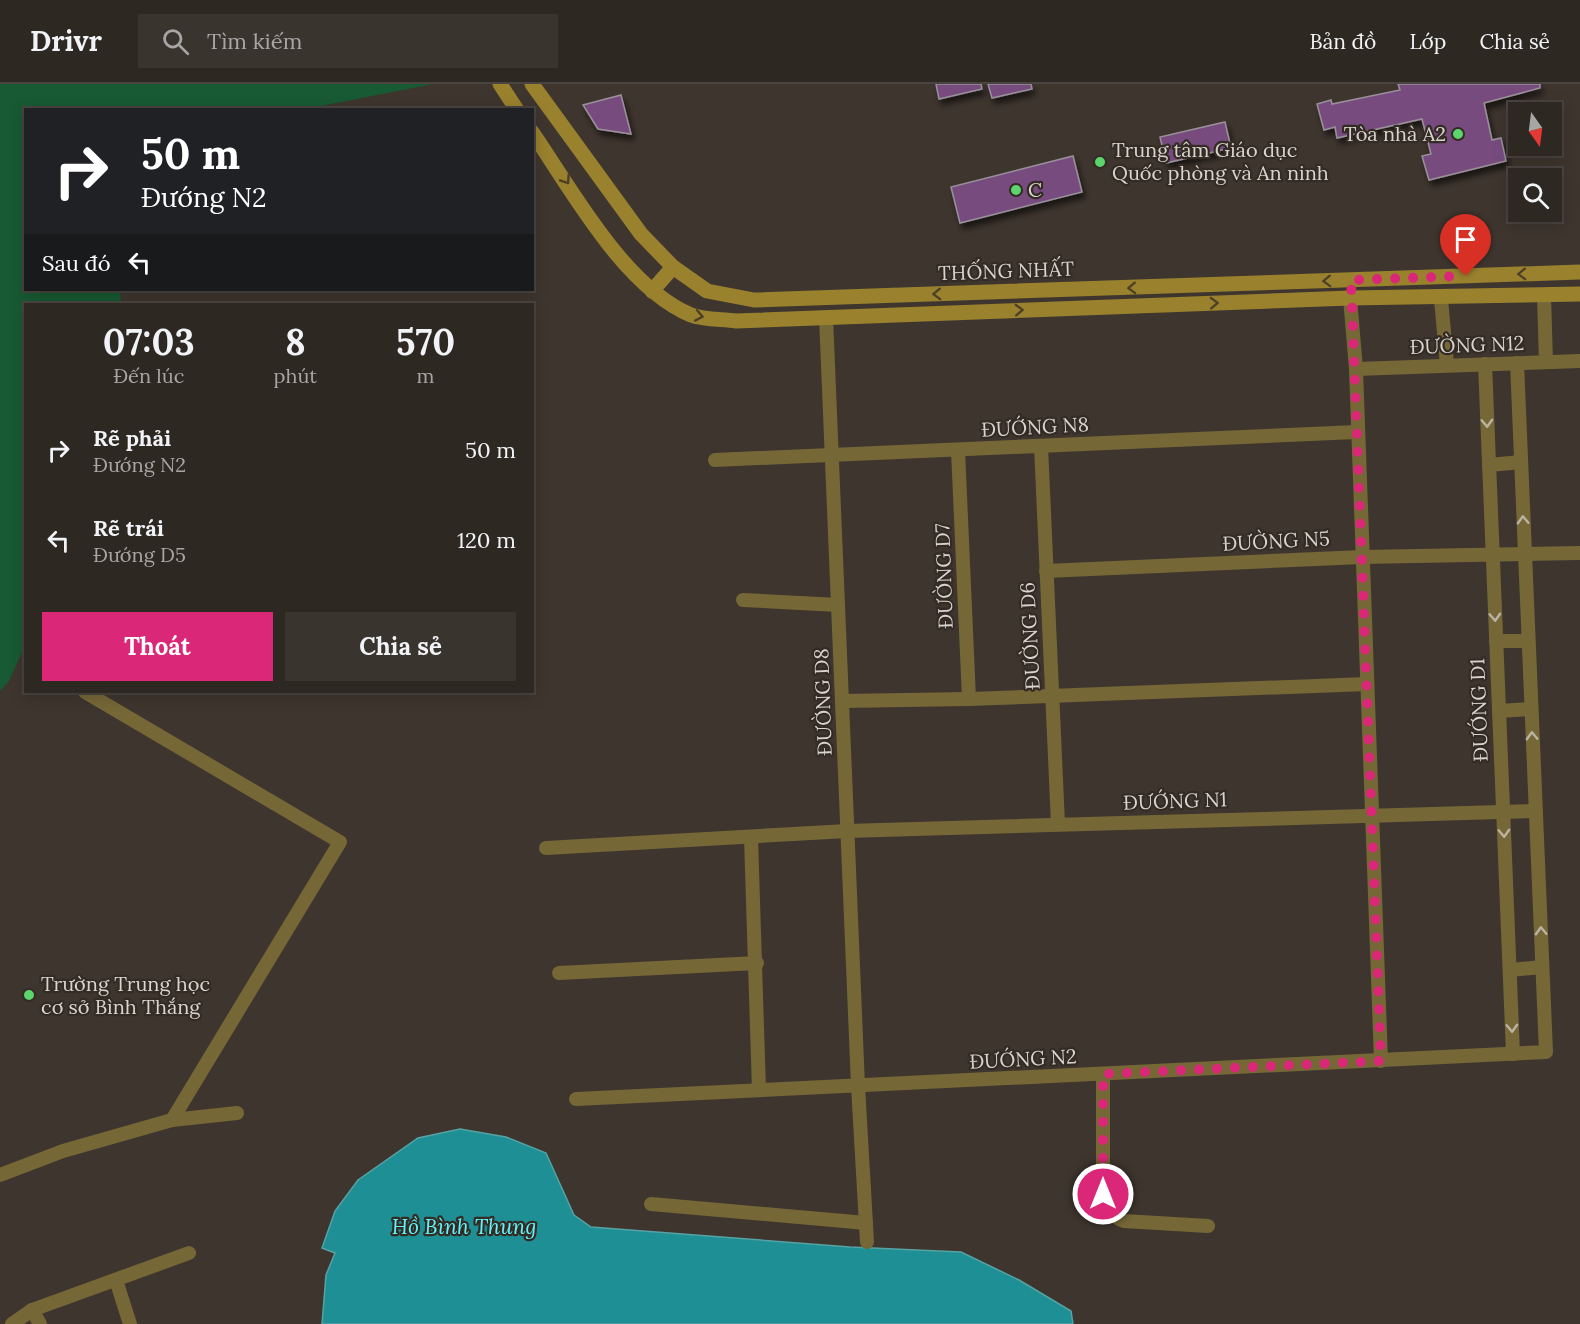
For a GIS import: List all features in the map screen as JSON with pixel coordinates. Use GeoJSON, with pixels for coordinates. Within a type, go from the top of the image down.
{"type":"FeatureCollection","features":[{"type":"Feature","properties":{"kind":"main road"},"geometry":{"type":"LineString","coordinates":[[500,84],[517,108]]}},
{"type":"Feature","properties":{"kind":"main road","name":"THỐNG NHẤT"},"geometry":{"type":"LineString","coordinates":[[532,84],[641,234],[673,267],[707,291],[754,300],[1580,272]]}},
{"type":"Feature","properties":{"kind":"main road","name":"THỐNG NHẤT"},"geometry":{"type":"LineString","coordinates":[[534,135],[616,253],[652,291],[692,315],[736,321],[1350,298],[1580,294]]}},
{"type":"Feature","properties":{"kind":"main road"},"geometry":{"type":"LineString","coordinates":[[652,291],[673,267]]}},
{"type":"Feature","properties":{"kind":"main road"},"geometry":{"type":"LineString","coordinates":[[1350,298],[1351,280]]}},
{"type":"Feature","properties":{"kind":"street"},"geometry":{"type":"LineString","coordinates":[[1544,295],[1546,362]]}},
{"type":"Feature","properties":{"kind":"street"},"geometry":{"type":"LineString","coordinates":[[1350,298],[1356,369],[1381,1061]]}},
{"type":"Feature","properties":{"kind":"street"},"geometry":{"type":"LineString","coordinates":[[1442,298],[1447,365]]}},
{"type":"Feature","properties":{"kind":"street","name":"ĐƯỜNG D8"},"geometry":{"type":"LineString","coordinates":[[826,317],[858,1086],[867,1242]]}},
{"type":"Feature","properties":{"kind":"street","name":"ĐƯỜNG N12"},"geometry":{"type":"LineString","coordinates":[[1356,369],[1580,361]]}},
{"type":"Feature","properties":{"kind":"street"},"geometry":{"type":"LineString","coordinates":[[1510,970],[1542,967],[1516,363]]}},
{"type":"Feature","properties":{"kind":"street","name":"ĐƯỚNG D1"},"geometry":{"type":"LineString","coordinates":[[1485,364],[1513,1054]]}},
{"type":"Feature","properties":{"kind":"street","name":"ĐƯỚNG N8"},"geometry":{"type":"LineString","coordinates":[[715,460],[1357,432]]}},
{"type":"Feature","properties":{"kind":"street","name":"ĐƯỜNG D6"},"geometry":{"type":"LineString","coordinates":[[1041,446],[1058,824]]}},
{"type":"Feature","properties":{"kind":"street","name":"ĐƯỜNG D7"},"geometry":{"type":"LineString","coordinates":[[958,450],[969,699]]}},
{"type":"Feature","properties":{"kind":"street"},"geometry":{"type":"LineString","coordinates":[[1489,465],[1521,462]]}},
{"type":"Feature","properties":{"kind":"street","name":"ĐƯỜNG N5"},"geometry":{"type":"LineString","coordinates":[[1046,571],[1362,557],[1580,553]]}},
{"type":"Feature","properties":{"kind":"street"},"geometry":{"type":"LineString","coordinates":[[743,600],[838,605]]}},
{"type":"Feature","properties":{"kind":"street"},"geometry":{"type":"LineString","coordinates":[[1496,641],[1528,641]]}},
{"type":"Feature","properties":{"kind":"street"},"geometry":{"type":"LineString","coordinates":[[842,701],[1052,697],[1367,684]]}},
{"type":"Feature","properties":{"kind":"street"},"geometry":{"type":"LineString","coordinates":[[87,693],[340,842],[172,1120]]}},
{"type":"Feature","properties":{"kind":"street"},"geometry":{"type":"LineString","coordinates":[[1499,711],[1531,708]]}},
{"type":"Feature","properties":{"kind":"street","name":"ĐƯỚNG N1"},"geometry":{"type":"LineString","coordinates":[[546,848],[848,831],[1503,810],[1535,811]]}},
{"type":"Feature","properties":{"kind":"street"},"geometry":{"type":"LineString","coordinates":[[752,838],[759,1090]]}},
{"type":"Feature","properties":{"kind":"street"},"geometry":{"type":"LineString","coordinates":[[559,973],[757,963]]}},
{"type":"Feature","properties":{"kind":"street","name":"ĐƯỚNG N2"},"geometry":{"type":"LineString","coordinates":[[576,1099],[1546,1052],[1542,967]]}},
{"type":"Feature","properties":{"kind":"street"},"geometry":{"type":"LineString","coordinates":[[1103,1074],[1103,1194],[1106,1209],[1124,1221],[1208,1226]]}},
{"type":"Feature","properties":{"kind":"street"},"geometry":{"type":"LineString","coordinates":[[0,1174],[63,1151],[172,1120],[237,1113]]}},
{"type":"Feature","properties":{"kind":"street"},"geometry":{"type":"LineString","coordinates":[[651,1204],[866,1223]]}},
{"type":"Feature","properties":{"kind":"street"},"geometry":{"type":"LineString","coordinates":[[12,1324],[32,1310],[189,1253]]}},
{"type":"Feature","properties":{"kind":"street"},"geometry":{"type":"LineString","coordinates":[[116,1280],[130,1324]]}},
{"type":"Feature","properties":{"kind":"street"},"geometry":{"type":"LineString","coordinates":[[32,1310],[40,1324]]}},
{"type":"Feature","properties":{"kind":"green space"},"geometry":{"type":"Polygon","coordinates":[[[0,84],[433,84],[311,108],[24,108],[24,291],[120,291],[121,303],[24,303],[24,648],[9,681],[0,691],[0,84]]]}},
{"type":"Feature","properties":{"kind":"water","name":"Hồ Bình Thung"},"geometry":{"type":"Polygon","coordinates":[[[460,1129],[506,1137],[546,1153],[574,1215],[591,1227],[850,1247],[961,1252],[1019,1280],[1071,1311],[1073,1324],[322,1324],[326,1275],[335,1253],[322,1248],[335,1211],[358,1180],[418,1138],[460,1129]]]}},
{"type":"Feature","properties":{"kind":"building"},"geometry":{"type":"Polygon","coordinates":[[[936,84],[981,84],[982,89],[939,99],[936,84]]]}},
{"type":"Feature","properties":{"kind":"building"},"geometry":{"type":"Polygon","coordinates":[[[988,84],[1031,84],[1032,89],[992,98],[988,84]]]}},
{"type":"Feature","properties":{"kind":"building","name":"Tòa nhà A2"},"geometry":{"type":"Polygon","coordinates":[[[1398,84],[1540,84],[1540,88],[1484,103],[1492,140],[1501,138],[1506,161],[1429,180],[1422,156],[1431,154],[1422,119],[1337,138],[1335,127],[1324,130],[1317,104],[1331,100],[1332,104],[1400,90],[1398,84]]]}},
{"type":"Feature","properties":{"kind":"building"},"geometry":{"type":"Polygon","coordinates":[[[621,95],[631,134],[598,129],[583,105],[621,95]]]}},
{"type":"Feature","properties":{"kind":"building"},"geometry":{"type":"Polygon","coordinates":[[[1225,122],[1231,148],[1166,163],[1160,137],[1225,122]]]}},
{"type":"Feature","properties":{"kind":"building","name":"C"},"geometry":{"type":"Polygon","coordinates":[[[1073,156],[1082,192],[960,223],[951,187],[1073,156]]]}},
{"type":"Feature","properties":{"kind":"place","name":"Tòa nhà A2"},"geometry":{"type":"Point","coordinates":[1458,134]}},
{"type":"Feature","properties":{"kind":"place","name":"Trung tâm Giáo dục Quốc phòng và An ninh"},"geometry":{"type":"Point","coordinates":[1100,162]}},
{"type":"Feature","properties":{"kind":"place","name":"C"},"geometry":{"type":"Point","coordinates":[1016,190]}},
{"type":"Feature","properties":{"kind":"place","name":"Trường Trung học cơ sở Bình Thắng"},"geometry":{"type":"Point","coordinates":[29,995]}},
{"type":"Feature","properties":{"kind":"route"},"geometry":{"type":"LineString","coordinates":[[1103,1194],[1103,1074],[1381,1061],[1351,280],[1466,276]]}}]}
